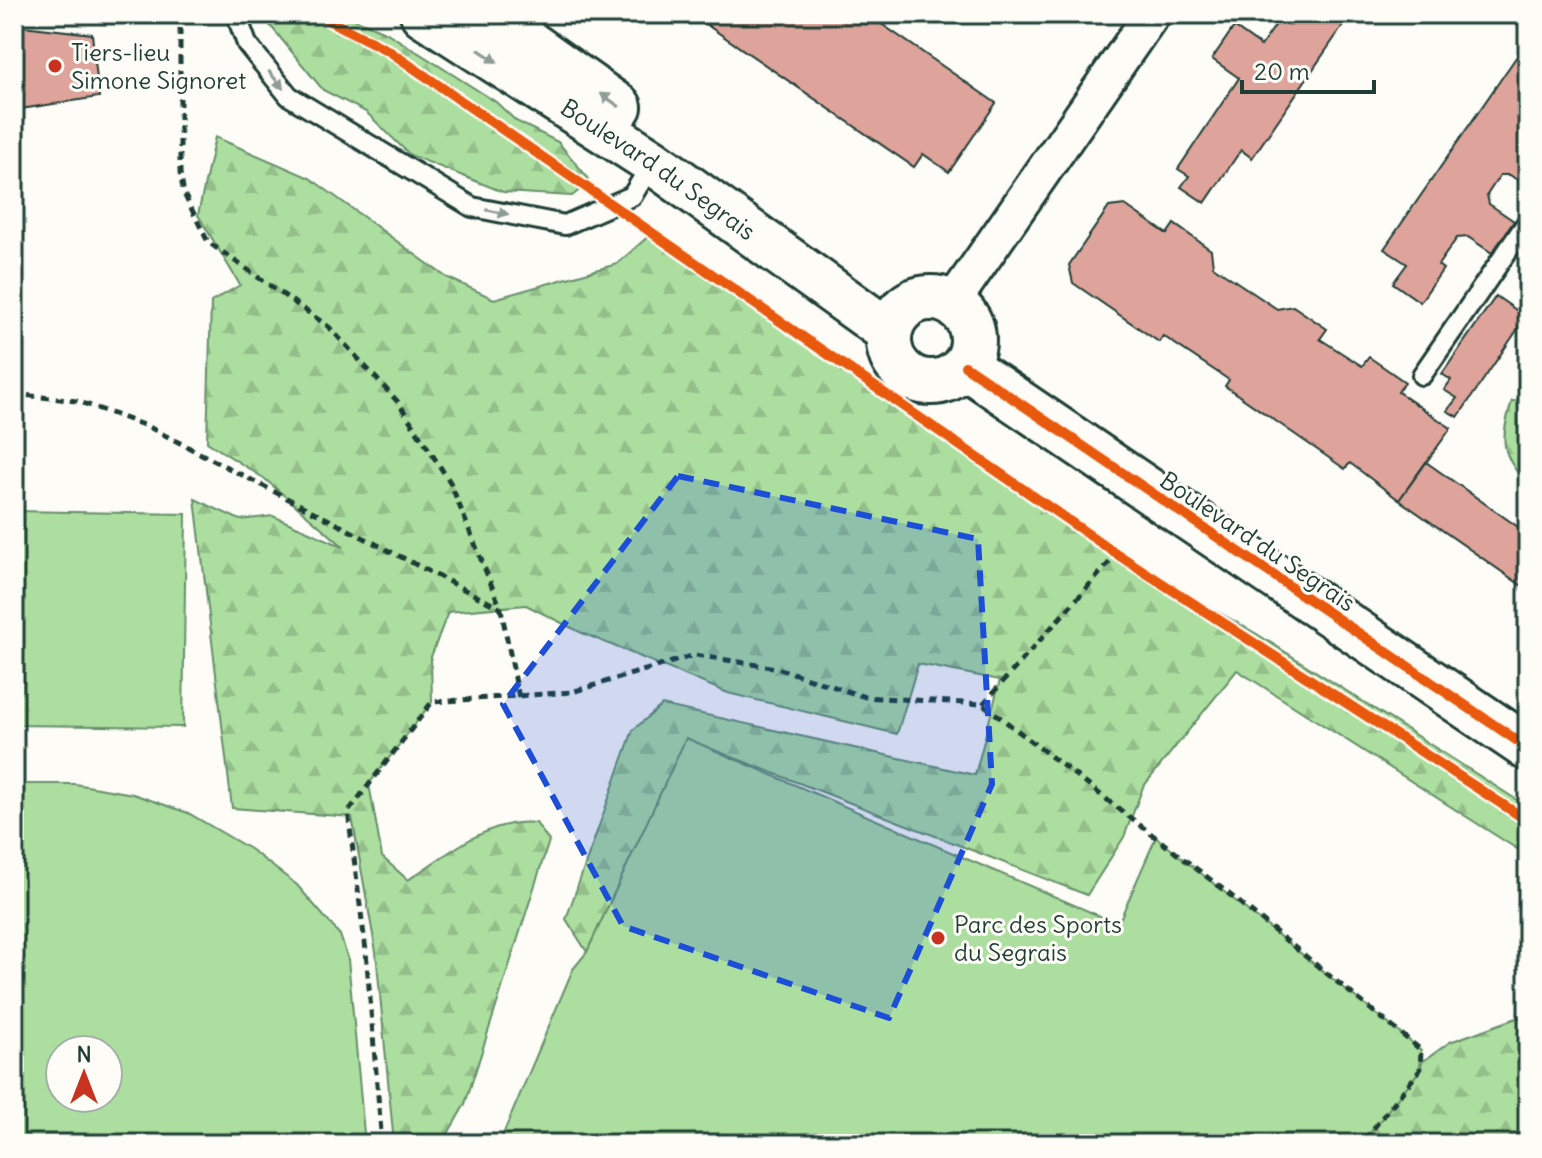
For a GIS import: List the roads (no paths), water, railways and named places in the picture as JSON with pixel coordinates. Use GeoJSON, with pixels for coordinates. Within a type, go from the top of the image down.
{"type":"FeatureCollection","features":[{"type":"Feature","properties":{"kind":"street","name":"Boulevard du Segrais"},"geometry":{"type":"LineString","coordinates":[[423,14],[895,321]]}},
{"type":"Feature","properties":{"kind":"street","name":"Boulevard du Segrais"},"geometry":{"type":"LineString","coordinates":[[488,14],[895,321]]}},
{"type":"Feature","properties":{"kind":"street"},"geometry":{"type":"LineString","coordinates":[[952,303],[1152,14]]}},
{"type":"Feature","properties":{"kind":"street"},"geometry":{"type":"LineString","coordinates":[[924,298],[952,303],[970,323],[974,337],[972,353],[965,366],[943,381],[918,380],[904,374],[895,363],[895,321],[924,298]]}},
{"type":"Feature","properties":{"kind":"street","name":"Boulevard du Segrais"},"geometry":{"type":"LineString","coordinates":[[965,366],[1528,748]]}},
{"type":"Feature","properties":{"kind":"lane"},"geometry":{"type":"LineString","coordinates":[[236,14],[247,44],[289,96],[472,207],[565,225],[632,196],[653,162]]}},
{"type":"Feature","properties":{"kind":"lane"},"geometry":{"type":"LineString","coordinates":[[1422,375],[1528,221]]}},
{"type":"Feature","properties":{"kind":"place","name":"Tiers-lieu Simone Signoret"},"geometry":{"type":"Point","coordinates":[55,66]}},
{"type":"Feature","properties":{"kind":"place","name":"Parc des Sports du Segrais"},"geometry":{"type":"Point","coordinates":[938,938]}}]}
